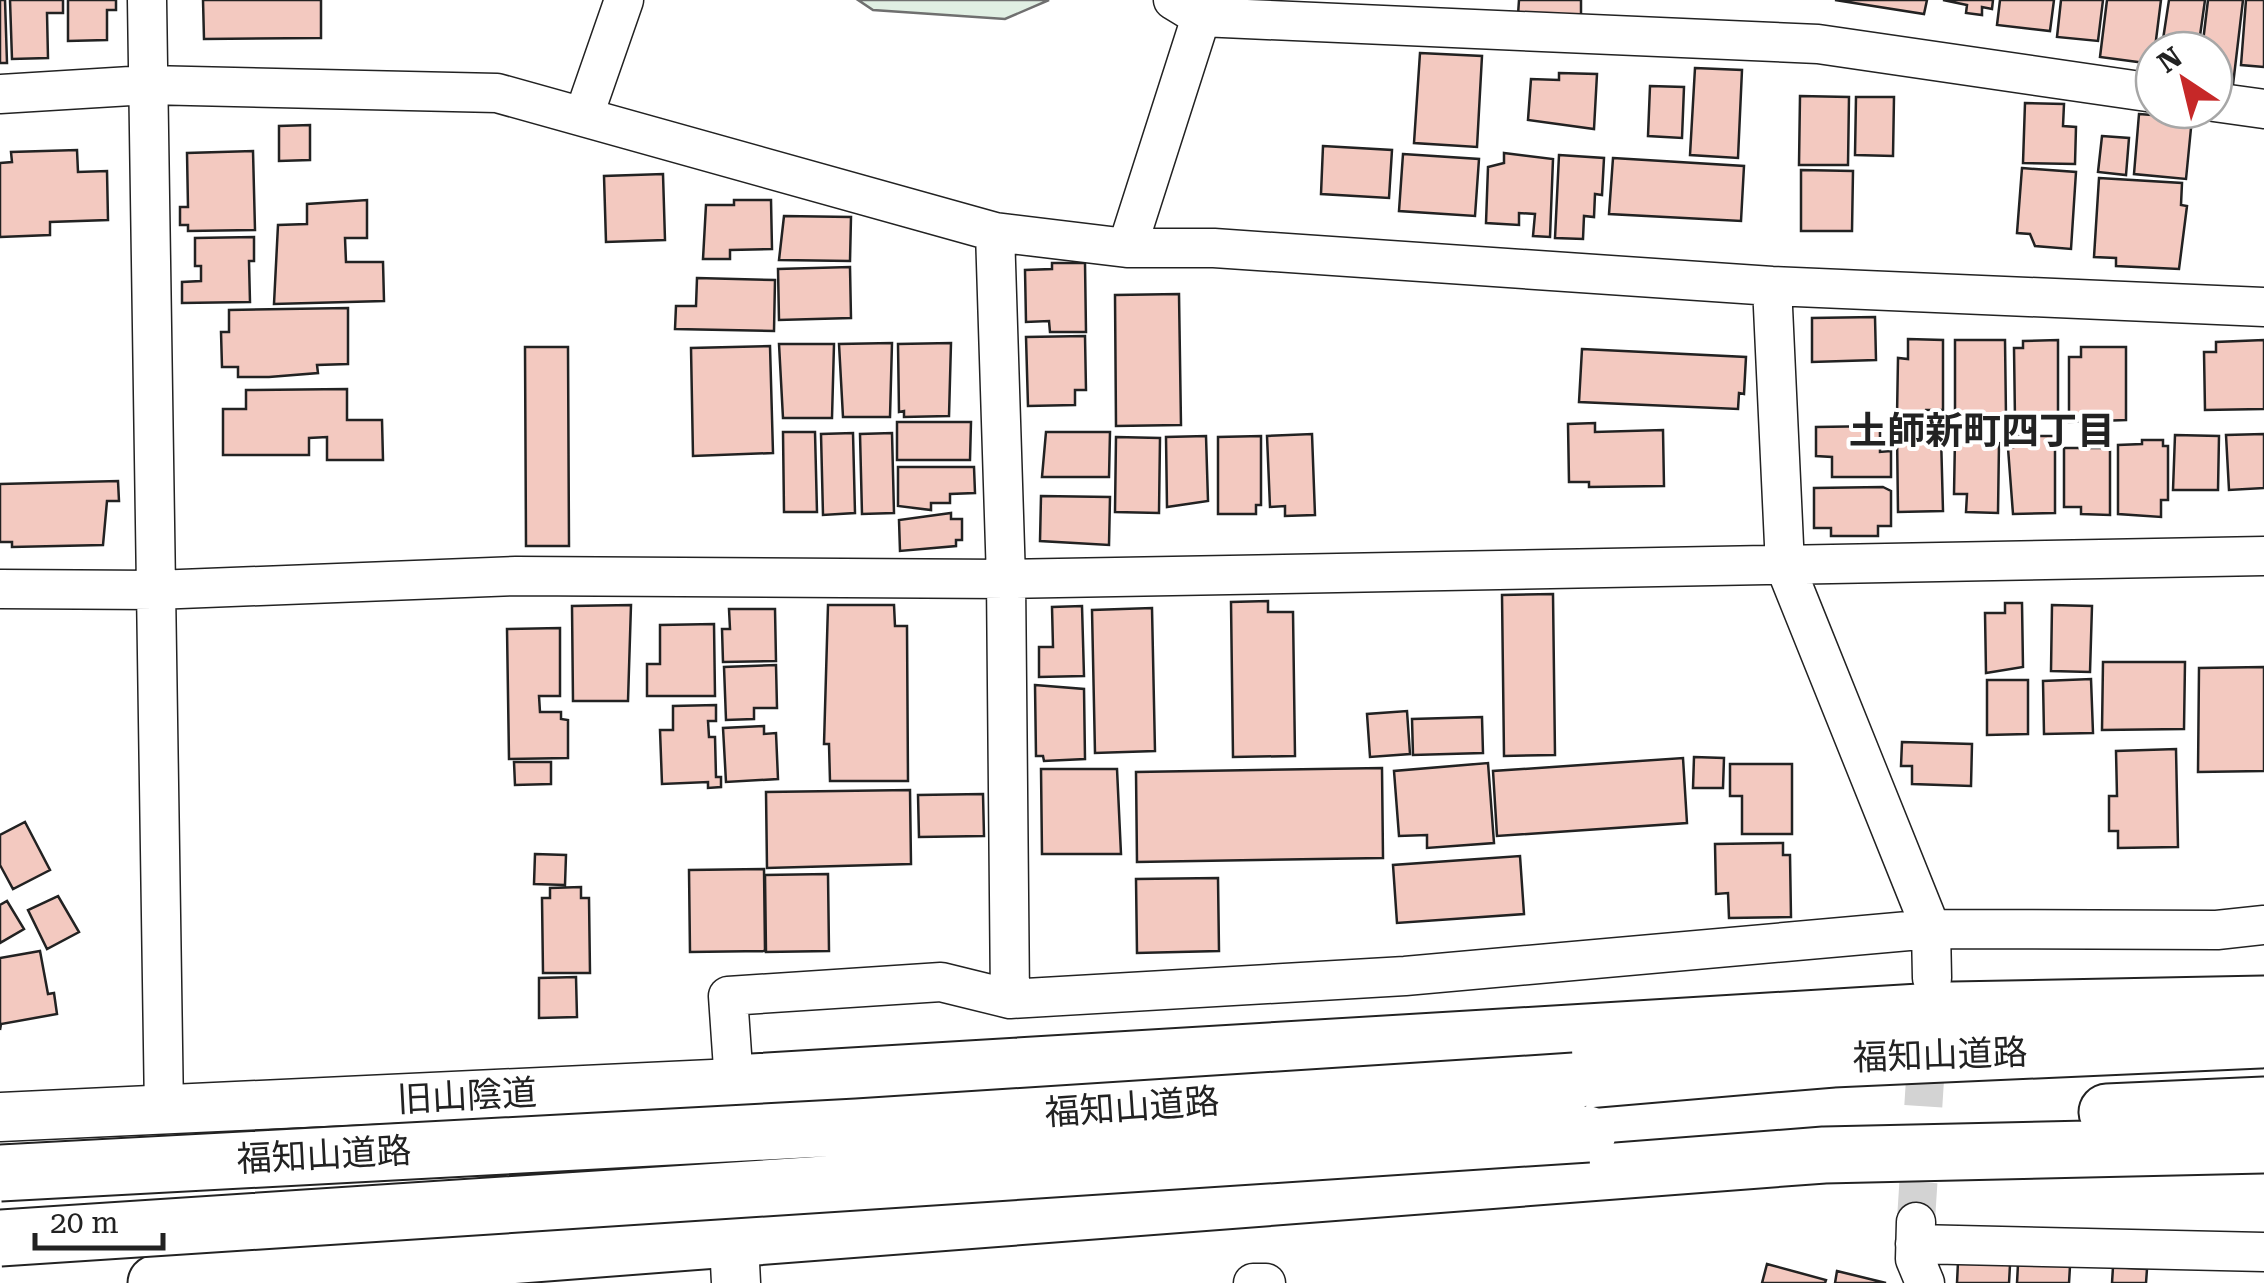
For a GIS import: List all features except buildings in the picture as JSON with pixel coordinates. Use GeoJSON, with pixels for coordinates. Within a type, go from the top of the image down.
{"type":"FeatureCollection","features":[{"type":"Feature","properties":{"kind":"highway"},"geometry":{"type":"LineString","coordinates":[[734,1083],[1952,1010],[2264,1004]]}},
{"type":"Feature","properties":{"kind":"highway","name":"福知山道路"},"geometry":{"type":"LineString","coordinates":[[0,1173],[858,1127],[1574,1081],[1833,1059],[2264,1040]]}},
{"type":"Feature","properties":{"kind":"highway","name":"福知山道路"},"geometry":{"type":"LineString","coordinates":[[0,1238],[1588,1134],[2264,1105]]}},
{"type":"Feature","properties":{"kind":"highway"},"geometry":{"type":"LineString","coordinates":[[156,1283],[734,1262],[812,1230],[1824,1155],[2264,1145]]}},
{"type":"Feature","properties":{"kind":"street"},"geometry":{"type":"LineString","coordinates":[[147,0],[164,1111]]}},
{"type":"Feature","properties":{"kind":"street"},"geometry":{"type":"LineString","coordinates":[[584,115],[624,0]]}},
{"type":"Feature","properties":{"kind":"street"},"geometry":{"type":"LineString","coordinates":[[1127,248],[1187,8],[1818,44],[2134,90]]}},
{"type":"Feature","properties":{"kind":"street"},"geometry":{"type":"LineString","coordinates":[[0,94],[147,85],[497,94],[995,232],[1127,248],[1214,248],[1772,286],[2264,307]]}},
{"type":"Feature","properties":{"kind":"street"},"geometry":{"type":"LineString","coordinates":[[2234,105],[2264,109]]}},
{"type":"Feature","properties":{"kind":"street"},"geometry":{"type":"LineString","coordinates":[[995,232],[1006,579],[1010,999]]}},
{"type":"Feature","properties":{"kind":"street"},"geometry":{"type":"LineString","coordinates":[[1772,286],[1785,566],[1931,930],[1932,978]]}},
{"type":"Feature","properties":{"kind":"street"},"geometry":{"type":"LineString","coordinates":[[0,589],[155,590],[516,576],[1006,579],[2264,556]]}},
{"type":"Feature","properties":{"kind":"street"},"geometry":{"type":"LineString","coordinates":[[734,1262],[734,1083],[728,996],[941,982],[1010,999],[1501,969],[1931,930],[2216,930],[2264,926]]}},
{"type":"Feature","properties":{"kind":"street","name":"旧山陰道"},"geometry":{"type":"LineString","coordinates":[[0,1116],[734,1083]]}},
{"type":"Feature","properties":{"kind":"street"},"geometry":{"type":"LineString","coordinates":[[1925,1283],[1915,1259],[1916,1232],[2264,1252]]}},
{"type":"Feature","properties":{"kind":"street"},"geometry":{"type":"LineString","coordinates":[[1253,1283],[1266,1283]]}},
{"type":"Feature","properties":{"kind":"green space"},"geometry":{"type":"Polygon","coordinates":[[[858,0],[1049,0],[1005,19],[873,10],[858,0]]]}},
{"type":"Feature","properties":{"kind":"tunnel"},"geometry":{"type":"LineString","coordinates":[[1916,1220],[1928,1033]]}},
{"type":"Feature","properties":{"kind":"district","name":"土師新町四丁目"},"geometry":{"type":"Point","coordinates":[1982,431]}}]}
